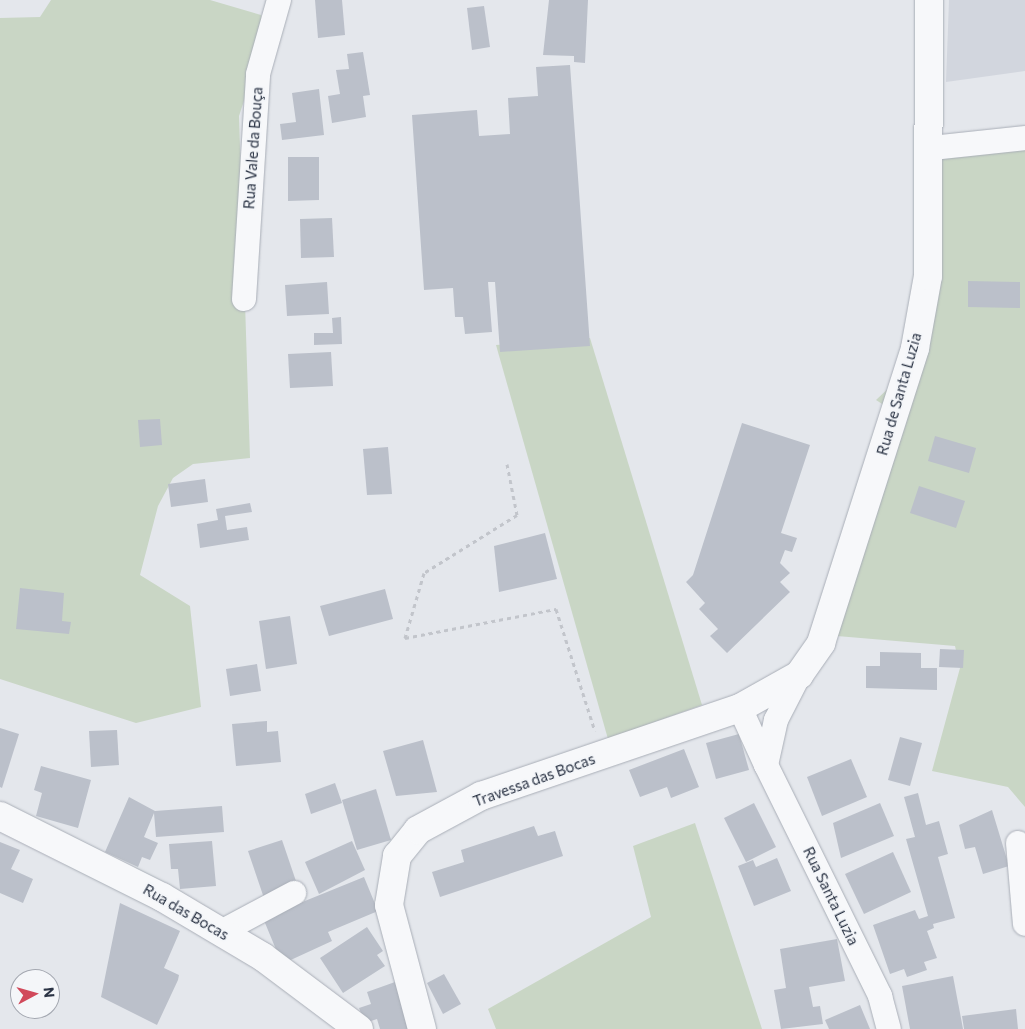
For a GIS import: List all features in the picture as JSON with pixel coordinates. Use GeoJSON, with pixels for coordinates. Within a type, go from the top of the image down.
{"type":"FeatureCollection","features":[{"type":"Feature","properties":{"kind":"street","name":"Rua Vale da Bouça"},"geometry":{"type":"LineString","coordinates":[[244,299],[258,74],[279,0]]}},
{"type":"Feature","properties":{"kind":"street","name":"Rua de Santa Luzia"},"geometry":{"type":"LineString","coordinates":[[740,708],[799,675],[821,643],[914,348],[928,276],[932,148],[929,0]]}},
{"type":"Feature","properties":{"kind":"street"},"geometry":{"type":"LineString","coordinates":[[932,148],[1025,138]]}},
{"type":"Feature","properties":{"kind":"street"},"geometry":{"type":"LineString","coordinates":[[766,765],[776,720],[799,675]]}},
{"type":"Feature","properties":{"kind":"street","name":"Travessa das Bocas"},"geometry":{"type":"LineString","coordinates":[[422,1029],[389,905],[397,856],[418,830],[481,796],[740,708]]}},
{"type":"Feature","properties":{"kind":"street","name":"Rua Santa Luzia"},"geometry":{"type":"LineString","coordinates":[[740,708],[766,765],[880,996],[889,1029]]}},
{"type":"Feature","properties":{"kind":"street","name":"Rua das Bocas"},"geometry":{"type":"LineString","coordinates":[[0,816],[221,932],[263,957],[359,1029]]}},
{"type":"Feature","properties":{"kind":"street"},"geometry":{"type":"LineString","coordinates":[[1018,844],[1025,924]]}},
{"type":"Feature","properties":{"kind":"street"},"geometry":{"type":"LineString","coordinates":[[221,932],[294,893]]}},
{"type":"Feature","properties":{"kind":"path"},"geometry":{"type":"LineString","coordinates":[[507,464],[517,515],[424,573],[405,638],[556,609],[603,756]]}},
{"type":"Feature","properties":{"kind":"shaded area"},"geometry":{"type":"Polygon","coordinates":[[[949,0],[1025,0],[1025,71],[946,82],[949,0]]]}},
{"type":"Feature","properties":{"kind":"green space"},"geometry":{"type":"Polygon","coordinates":[[[51,0],[210,0],[261,15],[264,40],[239,116],[250,458],[193,464],[173,478],[158,506],[140,575],[190,606],[201,707],[136,723],[0,679],[0,18],[40,17],[51,0]]]}},
{"type":"Feature","properties":{"kind":"green space"},"geometry":{"type":"Polygon","coordinates":[[[1025,149],[1025,807],[1008,787],[932,771],[960,668],[955,646],[837,636],[907,420],[876,400],[895,382],[914,295],[920,160],[1025,149]]]}},
{"type":"Feature","properties":{"kind":"green space"},"geometry":{"type":"Polygon","coordinates":[[[590,338],[702,705],[608,739],[496,345],[590,338]]]}},
{"type":"Feature","properties":{"kind":"green space"},"geometry":{"type":"Polygon","coordinates":[[[695,823],[762,1029],[496,1029],[488,1009],[651,917],[633,846],[695,823]]]}},
{"type":"Feature","properties":{"kind":"building"},"geometry":{"type":"Polygon","coordinates":[[[315,0],[342,0],[345,35],[318,38],[315,0]]]}},
{"type":"Feature","properties":{"kind":"building"},"geometry":{"type":"Polygon","coordinates":[[[549,0],[588,0],[585,63],[574,62],[574,56],[543,55],[549,0]]]}},
{"type":"Feature","properties":{"kind":"building"},"geometry":{"type":"Polygon","coordinates":[[[484,6],[490,47],[472,50],[467,8],[484,6]]]}},
{"type":"Feature","properties":{"kind":"building"},"geometry":{"type":"Polygon","coordinates":[[[363,52],[370,95],[363,96],[366,117],[332,123],[328,96],[340,94],[336,70],[349,69],[347,54],[363,52]]]}},
{"type":"Feature","properties":{"kind":"building"},"geometry":{"type":"Polygon","coordinates":[[[570,65],[590,346],[500,352],[495,282],[488,282],[492,332],[465,334],[463,317],[455,317],[453,288],[424,290],[412,115],[477,110],[479,136],[510,134],[508,98],[538,96],[536,67],[570,65]]]}},
{"type":"Feature","properties":{"kind":"building"},"geometry":{"type":"Polygon","coordinates":[[[319,89],[324,135],[282,140],[280,124],[296,122],[292,93],[319,89]]]}},
{"type":"Feature","properties":{"kind":"building"},"geometry":{"type":"Polygon","coordinates":[[[288,157],[319,157],[319,200],[288,201],[288,157]]]}},
{"type":"Feature","properties":{"kind":"building"},"geometry":{"type":"Polygon","coordinates":[[[332,218],[334,257],[301,258],[300,219],[332,218]]]}},
{"type":"Feature","properties":{"kind":"building"},"geometry":{"type":"Polygon","coordinates":[[[968,281],[1020,282],[1020,308],[968,307],[968,281]]]}},
{"type":"Feature","properties":{"kind":"building"},"geometry":{"type":"Polygon","coordinates":[[[327,282],[329,314],[287,316],[285,285],[327,282]]]}},
{"type":"Feature","properties":{"kind":"building"},"geometry":{"type":"Polygon","coordinates":[[[341,317],[342,344],[314,345],[314,333],[333,333],[332,318],[341,317]]]}},
{"type":"Feature","properties":{"kind":"building"},"geometry":{"type":"Polygon","coordinates":[[[331,352],[333,386],[290,388],[288,354],[331,352]]]}},
{"type":"Feature","properties":{"kind":"building"},"geometry":{"type":"Polygon","coordinates":[[[160,419],[162,445],[140,447],[138,420],[160,419]]]}},
{"type":"Feature","properties":{"kind":"building"},"geometry":{"type":"Polygon","coordinates":[[[742,423],[810,445],[781,533],[797,538],[792,552],[785,550],[780,563],[790,573],[780,582],[790,592],[727,653],[710,636],[718,629],[699,609],[705,603],[686,582],[693,575],[742,423]]]}},
{"type":"Feature","properties":{"kind":"building"},"geometry":{"type":"Polygon","coordinates":[[[935,436],[976,448],[969,473],[928,461],[935,436]]]}},
{"type":"Feature","properties":{"kind":"building"},"geometry":{"type":"Polygon","coordinates":[[[388,447],[392,494],[367,495],[363,449],[388,447]]]}},
{"type":"Feature","properties":{"kind":"building"},"geometry":{"type":"Polygon","coordinates":[[[205,479],[208,502],[171,507],[168,484],[205,479]]]}},
{"type":"Feature","properties":{"kind":"building"},"geometry":{"type":"Polygon","coordinates":[[[919,486],[965,501],[956,528],[910,513],[919,486]]]}},
{"type":"Feature","properties":{"kind":"building"},"geometry":{"type":"Polygon","coordinates":[[[250,503],[252,512],[225,516],[227,530],[247,527],[249,540],[200,548],[197,524],[218,520],[216,509],[250,503]]]}},
{"type":"Feature","properties":{"kind":"building"},"geometry":{"type":"Polygon","coordinates":[[[545,533],[557,579],[499,592],[494,546],[545,533]]]}},
{"type":"Feature","properties":{"kind":"building"},"geometry":{"type":"Polygon","coordinates":[[[20,588],[64,593],[62,621],[71,622],[69,634],[16,629],[20,588]]]}},
{"type":"Feature","properties":{"kind":"building"},"geometry":{"type":"Polygon","coordinates":[[[385,589],[393,619],[329,636],[320,606],[385,589]]]}},
{"type":"Feature","properties":{"kind":"building"},"geometry":{"type":"Polygon","coordinates":[[[290,616],[297,664],[266,669],[259,621],[290,616]]]}},
{"type":"Feature","properties":{"kind":"building"},"geometry":{"type":"Polygon","coordinates":[[[940,649],[964,650],[963,668],[939,667],[940,649]]]}},
{"type":"Feature","properties":{"kind":"building"},"geometry":{"type":"Polygon","coordinates":[[[880,652],[921,653],[921,668],[937,668],[937,690],[866,688],[866,666],[880,666],[880,652]]]}},
{"type":"Feature","properties":{"kind":"building"},"geometry":{"type":"Polygon","coordinates":[[[257,664],[261,691],[230,696],[226,669],[257,664]]]}},
{"type":"Feature","properties":{"kind":"building"},"geometry":{"type":"Polygon","coordinates":[[[267,721],[267,732],[278,731],[281,762],[236,766],[232,724],[267,721]]]}},
{"type":"Feature","properties":{"kind":"building"},"geometry":{"type":"Polygon","coordinates":[[[0,728],[19,734],[2,788],[0,787],[0,728]]]}},
{"type":"Feature","properties":{"kind":"building"},"geometry":{"type":"Polygon","coordinates":[[[117,730],[119,765],[91,767],[89,731],[117,730]]]}},
{"type":"Feature","properties":{"kind":"building"},"geometry":{"type":"Polygon","coordinates":[[[739,734],[749,770],[716,779],[706,743],[739,734]]]}},
{"type":"Feature","properties":{"kind":"building"},"geometry":{"type":"Polygon","coordinates":[[[900,737],[922,743],[910,786],[888,780],[900,737]]]}},
{"type":"Feature","properties":{"kind":"building"},"geometry":{"type":"Polygon","coordinates":[[[423,740],[437,792],[396,796],[383,751],[423,740]]]}},
{"type":"Feature","properties":{"kind":"building"},"geometry":{"type":"Polygon","coordinates":[[[684,749],[699,787],[671,798],[667,787],[640,797],[629,770],[684,749]]]}},
{"type":"Feature","properties":{"kind":"building"},"geometry":{"type":"Polygon","coordinates":[[[851,759],[867,797],[822,816],[807,777],[851,759]]]}},
{"type":"Feature","properties":{"kind":"building"},"geometry":{"type":"Polygon","coordinates":[[[41,766],[91,780],[78,828],[36,816],[42,793],[34,790],[41,766]]]}},
{"type":"Feature","properties":{"kind":"building"},"geometry":{"type":"Polygon","coordinates":[[[335,783],[342,803],[311,814],[305,794],[335,783]]]}},
{"type":"Feature","properties":{"kind":"building"},"geometry":{"type":"Polygon","coordinates":[[[376,789],[391,840],[357,850],[342,800],[376,789]]]}},
{"type":"Feature","properties":{"kind":"building"},"geometry":{"type":"Polygon","coordinates":[[[918,793],[926,825],[939,821],[948,854],[938,857],[955,918],[933,924],[934,928],[927,931],[937,958],[924,962],[927,970],[907,977],[904,969],[890,974],[873,925],[915,910],[919,919],[928,916],[906,839],[915,837],[904,797],[918,793]]]}},
{"type":"Feature","properties":{"kind":"building"},"geometry":{"type":"Polygon","coordinates":[[[129,797],[155,811],[222,806],[224,832],[156,837],[154,813],[144,837],[158,843],[150,860],[142,857],[138,867],[105,852],[129,797]]]}},
{"type":"Feature","properties":{"kind":"building"},"geometry":{"type":"Polygon","coordinates":[[[754,803],[776,847],[746,862],[724,818],[754,803]]]}},
{"type":"Feature","properties":{"kind":"building"},"geometry":{"type":"Polygon","coordinates":[[[880,803],[894,836],[841,858],[833,823],[880,803]]]}},
{"type":"Feature","properties":{"kind":"building"},"geometry":{"type":"Polygon","coordinates":[[[992,810],[1009,866],[983,874],[975,847],[965,849],[959,825],[992,810]]]}},
{"type":"Feature","properties":{"kind":"building"},"geometry":{"type":"Polygon","coordinates":[[[534,826],[538,836],[555,831],[563,856],[440,897],[432,872],[464,862],[461,850],[534,826]]]}},
{"type":"Feature","properties":{"kind":"building"},"geometry":{"type":"Polygon","coordinates":[[[282,840],[299,890],[265,901],[248,851],[282,840]]]}},
{"type":"Feature","properties":{"kind":"building"},"geometry":{"type":"Polygon","coordinates":[[[212,841],[216,886],[180,889],[178,869],[171,869],[169,844],[212,841]]]}},
{"type":"Feature","properties":{"kind":"building"},"geometry":{"type":"Polygon","coordinates":[[[352,841],[365,870],[319,894],[305,862],[352,841]]]}},
{"type":"Feature","properties":{"kind":"building"},"geometry":{"type":"Polygon","coordinates":[[[0,842],[20,850],[11,869],[33,879],[23,903],[0,893],[0,842]]]}},
{"type":"Feature","properties":{"kind":"building"},"geometry":{"type":"Polygon","coordinates":[[[893,852],[911,892],[864,914],[845,874],[893,852]]]}},
{"type":"Feature","properties":{"kind":"building"},"geometry":{"type":"Polygon","coordinates":[[[777,858],[791,891],[754,906],[738,866],[753,860],[756,867],[777,858]]]}},
{"type":"Feature","properties":{"kind":"building"},"geometry":{"type":"Polygon","coordinates":[[[364,877],[378,911],[328,932],[332,941],[282,964],[263,918],[364,877]]]}},
{"type":"Feature","properties":{"kind":"building"},"geometry":{"type":"Polygon","coordinates":[[[120,903],[180,931],[164,968],[179,975],[178,980],[157,1025],[101,997],[120,903]]]}},
{"type":"Feature","properties":{"kind":"building"},"geometry":{"type":"Polygon","coordinates":[[[367,927],[383,951],[377,955],[385,966],[343,993],[320,958],[367,927]]]}},
{"type":"Feature","properties":{"kind":"building"},"geometry":{"type":"Polygon","coordinates":[[[837,939],[845,981],[809,987],[813,1007],[820,1006],[823,1024],[781,1029],[774,990],[786,988],[780,949],[837,939]]]}},
{"type":"Feature","properties":{"kind":"building"},"geometry":{"type":"Polygon","coordinates":[[[444,974],[461,1004],[443,1014],[427,983],[444,974]]]}},
{"type":"Feature","properties":{"kind":"building"},"geometry":{"type":"Polygon","coordinates":[[[953,976],[963,1029],[910,1029],[902,986],[953,976]]]}},
{"type":"Feature","properties":{"kind":"building"},"geometry":{"type":"Polygon","coordinates":[[[395,982],[410,1029],[380,1029],[377,1019],[365,1023],[359,1008],[371,1004],[367,992],[395,982]]]}},
{"type":"Feature","properties":{"kind":"building"},"geometry":{"type":"Polygon","coordinates":[[[860,1005],[870,1029],[829,1029],[825,1020],[860,1005]]]}},
{"type":"Feature","properties":{"kind":"building"},"geometry":{"type":"Polygon","coordinates":[[[1016,1009],[1018,1029],[964,1029],[962,1016],[1016,1009]]]}}]}
